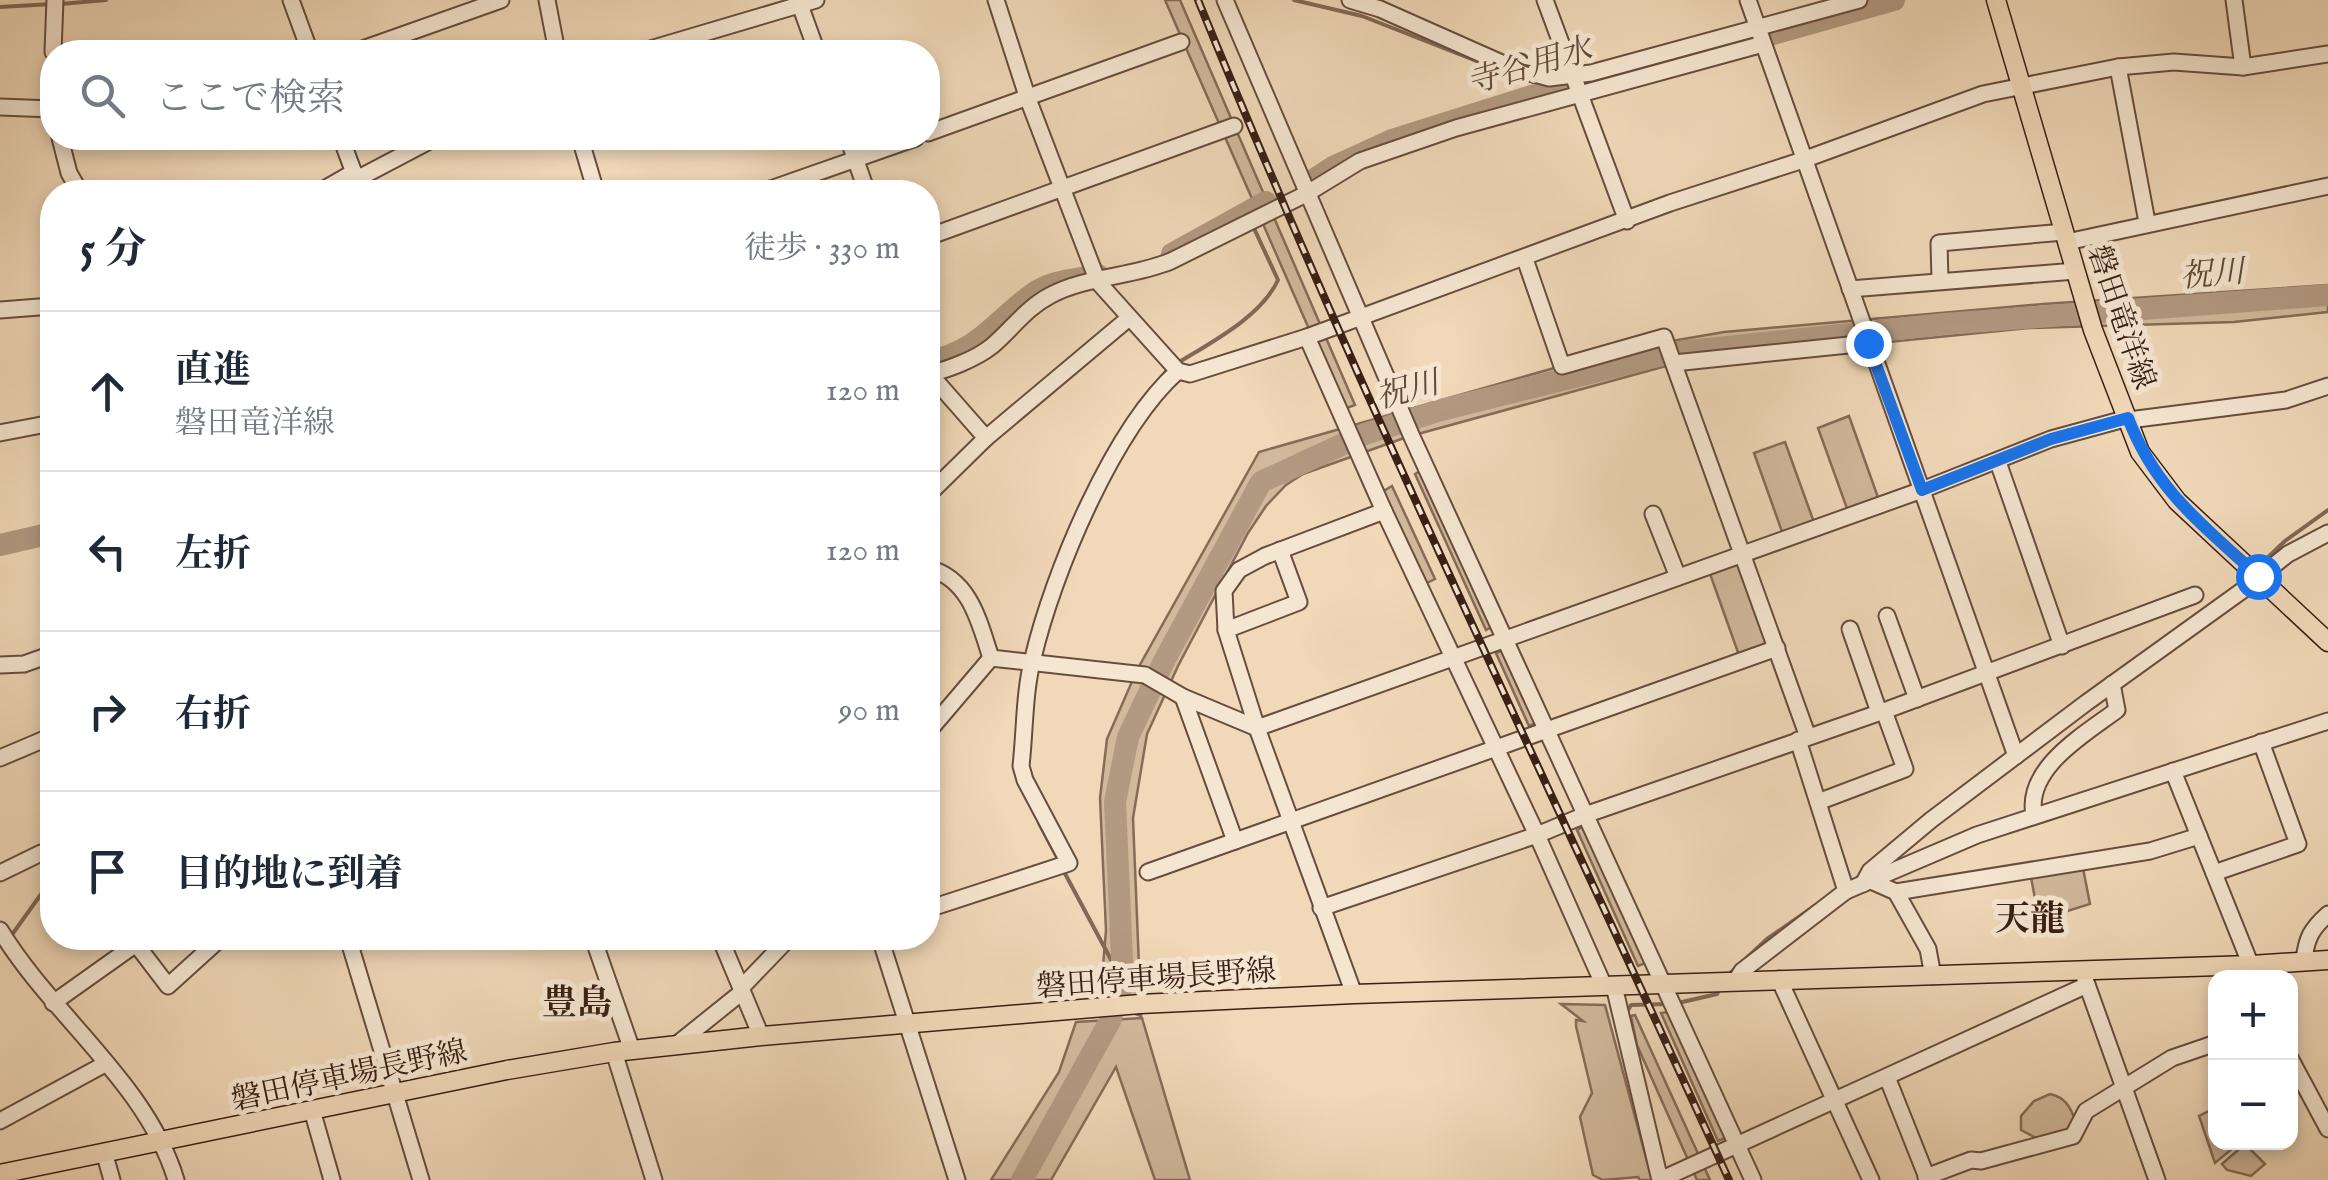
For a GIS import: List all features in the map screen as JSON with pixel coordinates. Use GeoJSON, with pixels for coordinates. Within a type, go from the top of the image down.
{"type":"FeatureCollection","features":[{"type":"Feature","properties":{"kind":"main road","name":"磐田竜洋線"},"geometry":{"type":"LineString","coordinates":[[1996,0],[2094,330],[2140,452],[2157,478],[2328,642]]}},
{"type":"Feature","properties":{"kind":"main road","name":"磐田停車場長野線"},"geometry":{"type":"LineString","coordinates":[[2259,970],[2328,960]]}},
{"type":"Feature","properties":{"kind":"main road","name":"磐田停車場長野線"},"geometry":{"type":"LineString","coordinates":[[0,1174],[51,1172],[104,1152],[623,1051],[761,1036],[1132,1005],[1354,994],[1933,976],[2208,973]]}},
{"type":"Feature","properties":{"kind":"street"},"geometry":{"type":"LineString","coordinates":[[54,40],[55,0]]}},
{"type":"Feature","properties":{"kind":"street"},"geometry":{"type":"LineString","coordinates":[[291,0],[306,40]]}},
{"type":"Feature","properties":{"kind":"street"},"geometry":{"type":"LineString","coordinates":[[388,40],[502,0]]}},
{"type":"Feature","properties":{"kind":"street"},"geometry":{"type":"LineString","coordinates":[[547,0],[555,40]]}},
{"type":"Feature","properties":{"kind":"street"},"geometry":{"type":"LineString","coordinates":[[681,40],[816,0]]}},
{"type":"Feature","properties":{"kind":"street"},"geometry":{"type":"LineString","coordinates":[[996,0],[1028,98],[1098,282],[1178,371],[1200,372],[1983,94],[2118,67],[2174,62],[2244,67],[2328,55]]}},
{"type":"Feature","properties":{"kind":"street"},"geometry":{"type":"LineString","coordinates":[[1225,0],[1412,437],[1753,1180]]}},
{"type":"Feature","properties":{"kind":"street"},"geometry":{"type":"LineString","coordinates":[[1350,0],[1384,5],[1512,68],[1549,78],[1761,36]]}},
{"type":"Feature","properties":{"kind":"street"},"geometry":{"type":"LineString","coordinates":[[1544,0],[1626,221]]}},
{"type":"Feature","properties":{"kind":"street"},"geometry":{"type":"LineString","coordinates":[[1748,0],[2016,756]]}},
{"type":"Feature","properties":{"kind":"street"},"geometry":{"type":"LineString","coordinates":[[940,367],[990,348],[1046,297],[1171,261],[1306,194],[1372,156],[1456,128],[1643,79],[1860,0]]}},
{"type":"Feature","properties":{"kind":"street"},"geometry":{"type":"LineString","coordinates":[[2234,0],[2244,67]]}},
{"type":"Feature","properties":{"kind":"street"},"geometry":{"type":"LineString","coordinates":[[800,5],[813,40]]}},
{"type":"Feature","properties":{"kind":"street"},"geometry":{"type":"LineString","coordinates":[[940,129],[1181,42]]}},
{"type":"Feature","properties":{"kind":"street"},"geometry":{"type":"LineString","coordinates":[[2118,67],[2147,222]]}},
{"type":"Feature","properties":{"kind":"street"},"geometry":{"type":"LineString","coordinates":[[0,107],[40,109]]}},
{"type":"Feature","properties":{"kind":"street"},"geometry":{"type":"LineString","coordinates":[[940,232],[1234,126]]}},
{"type":"Feature","properties":{"kind":"street"},"geometry":{"type":"LineString","coordinates":[[63,150],[73,180]]}},
{"type":"Feature","properties":{"kind":"street"},"geometry":{"type":"LineString","coordinates":[[345,150],[357,180]]}},
{"type":"Feature","properties":{"kind":"street"},"geometry":{"type":"LineString","coordinates":[[359,180],[413,150]]}},
{"type":"Feature","properties":{"kind":"street"},"geometry":{"type":"LineString","coordinates":[[584,150],[592,180]]}},
{"type":"Feature","properties":{"kind":"street"},"geometry":{"type":"LineString","coordinates":[[853,150],[863,180]]}},
{"type":"Feature","properties":{"kind":"street"},"geometry":{"type":"LineString","coordinates":[[796,180],[882,150]]}},
{"type":"Feature","properties":{"kind":"street"},"geometry":{"type":"LineString","coordinates":[[1940,280],[1939,243],[2066,237],[2328,186]]}},
{"type":"Feature","properties":{"kind":"street"},"geometry":{"type":"LineString","coordinates":[[1525,259],[1562,366],[1664,337],[1777,648],[1846,891]]}},
{"type":"Feature","properties":{"kind":"street"},"geometry":{"type":"LineString","coordinates":[[1850,289],[2076,271]]}},
{"type":"Feature","properties":{"kind":"street"},"geometry":{"type":"LineString","coordinates":[[0,310],[40,307]]}},
{"type":"Feature","properties":{"kind":"street"},"geometry":{"type":"LineString","coordinates":[[940,484],[986,438],[1129,318]]}},
{"type":"Feature","properties":{"kind":"street"},"geometry":{"type":"LineString","coordinates":[[1307,337],[1384,511],[1609,986],[1660,1180],[1887,1078],[2084,977],[2157,1180]]}},
{"type":"Feature","properties":{"kind":"street"},"geometry":{"type":"LineString","coordinates":[[1674,364],[1868,343]]}},
{"type":"Feature","properties":{"kind":"street"},"geometry":{"type":"LineString","coordinates":[[940,905],[1069,863],[1025,780],[1022,766],[1032,662],[1064,564],[1113,457],[1139,413],[1178,371]]}},
{"type":"Feature","properties":{"kind":"street"},"geometry":{"type":"LineString","coordinates":[[940,384],[986,438]]}},
{"type":"Feature","properties":{"kind":"street"},"geometry":{"type":"LineString","coordinates":[[991,658],[1145,675],[1257,728],[1922,490],[2051,439],[2128,419],[2286,400],[2328,386]]}},
{"type":"Feature","properties":{"kind":"street"},"geometry":{"type":"LineString","coordinates":[[0,434],[40,426]]}},
{"type":"Feature","properties":{"kind":"street"},"geometry":{"type":"LineString","coordinates":[[1998,462],[2062,646]]}},
{"type":"Feature","properties":{"kind":"street"},"geometry":{"type":"LineString","coordinates":[[1354,994],[1257,728],[1226,630],[1224,591],[1240,570],[1280,550],[1384,511]]}},
{"type":"Feature","properties":{"kind":"street"},"geometry":{"type":"LineString","coordinates":[[1653,514],[1678,577]]}},
{"type":"Feature","properties":{"kind":"street"},"geometry":{"type":"LineString","coordinates":[[1867,883],[1870,870],[2016,756],[2288,554],[2328,533]]}},
{"type":"Feature","properties":{"kind":"street"},"geometry":{"type":"LineString","coordinates":[[1226,630],[1298,602],[1280,550]]}},
{"type":"Feature","properties":{"kind":"street"},"geometry":{"type":"LineString","coordinates":[[940,571],[973,602],[991,658]]}},
{"type":"Feature","properties":{"kind":"street"},"geometry":{"type":"LineString","coordinates":[[1320,908],[1917,699],[2195,595]]}},
{"type":"Feature","properties":{"kind":"street"},"geometry":{"type":"LineString","coordinates":[[1887,616],[1917,699]]}},
{"type":"Feature","properties":{"kind":"street"},"geometry":{"type":"LineString","coordinates":[[1818,802],[1905,770],[1850,629]]}},
{"type":"Feature","properties":{"kind":"street"},"geometry":{"type":"LineString","coordinates":[[1148,872],[1777,648]]}},
{"type":"Feature","properties":{"kind":"street"},"geometry":{"type":"LineString","coordinates":[[0,665],[40,658]]}},
{"type":"Feature","properties":{"kind":"street"},"geometry":{"type":"LineString","coordinates":[[940,718],[991,658]]}},
{"type":"Feature","properties":{"kind":"street"},"geometry":{"type":"LineString","coordinates":[[2034,815],[2032,806],[2046,767],[2117,710],[2112,684]]}},
{"type":"Feature","properties":{"kind":"street"},"geometry":{"type":"LineString","coordinates":[[1183,696],[1236,841]]}},
{"type":"Feature","properties":{"kind":"street"},"geometry":{"type":"LineString","coordinates":[[1735,982],[1742,971],[1846,891],[1977,834],[2328,721]]}},
{"type":"Feature","properties":{"kind":"street"},"geometry":{"type":"LineString","coordinates":[[0,758],[40,741]]}},
{"type":"Feature","properties":{"kind":"street"},"geometry":{"type":"LineString","coordinates":[[2214,873],[2298,844],[2261,742]]}},
{"type":"Feature","properties":{"kind":"street"},"geometry":{"type":"LineString","coordinates":[[2173,770],[2253,970]]}},
{"type":"Feature","properties":{"kind":"street"},"geometry":{"type":"LineString","coordinates":[[1867,883],[1896,892],[2150,851],[2199,836]]}},
{"type":"Feature","properties":{"kind":"street"},"geometry":{"type":"LineString","coordinates":[[0,873],[40,853]]}},
{"type":"Feature","properties":{"kind":"street"},"geometry":{"type":"LineString","coordinates":[[1896,892],[1928,948],[1933,976]]}},
{"type":"Feature","properties":{"kind":"street"},"geometry":{"type":"LineString","coordinates":[[2304,962],[2306,941],[2328,914]]}},
{"type":"Feature","properties":{"kind":"street"},"geometry":{"type":"LineString","coordinates":[[4,939],[136,1100],[163,1141],[176,1180]]}},
{"type":"Feature","properties":{"kind":"street"},"geometry":{"type":"LineString","coordinates":[[53,1003],[128,950]]}},
{"type":"Feature","properties":{"kind":"street"},"geometry":{"type":"LineString","coordinates":[[141,950],[168,986],[208,950]]}},
{"type":"Feature","properties":{"kind":"street"},"geometry":{"type":"LineString","coordinates":[[352,950],[421,1180]]}},
{"type":"Feature","properties":{"kind":"street"},"geometry":{"type":"LineString","coordinates":[[595,950],[654,1180]]}},
{"type":"Feature","properties":{"kind":"street"},"geometry":{"type":"LineString","coordinates":[[725,950],[761,1036]]}},
{"type":"Feature","properties":{"kind":"street"},"geometry":{"type":"LineString","coordinates":[[676,1046],[742,990],[778,950]]}},
{"type":"Feature","properties":{"kind":"street"},"geometry":{"type":"LineString","coordinates":[[884,950],[956,1180]]}},
{"type":"Feature","properties":{"kind":"street"},"geometry":{"type":"LineString","coordinates":[[1779,980],[1871,1180]]}},
{"type":"Feature","properties":{"kind":"street"},"geometry":{"type":"LineString","coordinates":[[1887,1078],[1927,1178],[1971,1160],[1982,1161],[2073,1136],[2086,1111],[2172,1058],[2208,1046]]}},
{"type":"Feature","properties":{"kind":"street"},"geometry":{"type":"LineString","coordinates":[[2291,1060],[2328,1130]]}},
{"type":"Feature","properties":{"kind":"street"},"geometry":{"type":"LineString","coordinates":[[0,1121],[105,1064]]}},
{"type":"Feature","properties":{"kind":"street"},"geometry":{"type":"LineString","coordinates":[[312,1110],[332,1180]]}},
{"type":"Feature","properties":{"kind":"street"},"geometry":{"type":"LineString","coordinates":[[104,1152],[112,1180]]}},
{"type":"Feature","properties":{"kind":"shaded area"},"geometry":{"type":"Polygon","coordinates":[[[1165,0],[1180,0],[1355,405],[1344,409],[1165,0]]]}},
{"type":"Feature","properties":{"kind":"shaded area"},"geometry":{"type":"Polygon","coordinates":[[[2328,285],[2328,312],[2234,322],[2029,328],[1677,363],[1407,437],[1303,474],[1266,506],[1248,533],[1147,734],[1133,818],[1141,1016],[1100,1002],[1106,930],[1100,798],[1107,739],[1137,670],[1259,452],[1614,351],[1724,332],[2043,304],[2328,285]]]}},
{"type":"Feature","properties":{"kind":"shaded area"},"geometry":{"type":"Polygon","coordinates":[[[1849,416],[1880,503],[1849,514],[1818,428],[1849,416]]]}},
{"type":"Feature","properties":{"kind":"shaded area"},"geometry":{"type":"Polygon","coordinates":[[[1785,442],[1816,528],[1785,540],[1754,453],[1785,442]]]}},
{"type":"Feature","properties":{"kind":"shaded area"},"geometry":{"type":"Polygon","coordinates":[[[1426,468],[1497,624],[1486,630],[1415,474],[1426,468]]]}},
{"type":"Feature","properties":{"kind":"shaded area"},"geometry":{"type":"Polygon","coordinates":[[[1392,486],[1435,579],[1425,584],[1382,492],[1392,486]]]}},
{"type":"Feature","properties":{"kind":"shaded area"},"geometry":{"type":"Polygon","coordinates":[[[1740,560],[1771,646],[1740,658],[1709,571],[1740,560]]]}},
{"type":"Feature","properties":{"kind":"shaded area"},"geometry":{"type":"Polygon","coordinates":[[[1507,648],[1539,721],[1529,726],[1496,653],[1507,648]]]}},
{"type":"Feature","properties":{"kind":"shaded area"},"geometry":{"type":"Polygon","coordinates":[[[1586,825],[1648,962],[1638,966],[1577,830],[1586,825]]]}},
{"type":"Feature","properties":{"kind":"shaded area"},"geometry":{"type":"Polygon","coordinates":[[[2082,863],[2090,904],[2039,920],[2030,872],[2082,863]]]}},
{"type":"Feature","properties":{"kind":"shaded area"},"geometry":{"type":"Polygon","coordinates":[[[1561,1004],[1605,1005],[1652,1180],[1603,1180],[1593,1175],[1580,1117],[1592,1093],[1576,1026],[1576,1020],[1583,1021],[1561,1004]]]}},
{"type":"Feature","properties":{"kind":"shaded area"},"geometry":{"type":"Polygon","coordinates":[[[1668,1012],[1728,1137],[1718,1141],[1661,1013],[1668,1012]]]}},
{"type":"Feature","properties":{"kind":"shaded area"},"geometry":{"type":"Polygon","coordinates":[[[1635,1015],[1710,1180],[1697,1180],[1637,1045],[1631,1016],[1635,1015]]]}},
{"type":"Feature","properties":{"kind":"shaded area"},"geometry":{"type":"Polygon","coordinates":[[[1142,1018],[1190,1180],[1155,1180],[1116,1067],[1051,1180],[991,1180],[1059,1072],[1076,1022],[1142,1018]]]}},
{"type":"Feature","properties":{"kind":"shaded area"},"geometry":{"type":"Polygon","coordinates":[[[2050,1094],[2065,1102],[2078,1126],[2040,1140],[2021,1130],[2021,1116],[2034,1101],[2050,1094]]]}},
{"type":"Feature","properties":{"kind":"shaded area"},"geometry":{"type":"Polygon","coordinates":[[[2208,1112],[2208,1142],[2199,1116],[2208,1112]]]}},
{"type":"Feature","properties":{"kind":"shaded area"},"geometry":{"type":"Polygon","coordinates":[[[2211,1150],[2231,1150],[2215,1163],[2211,1150]]]}},
{"type":"Feature","properties":{"kind":"shaded area"},"geometry":{"type":"Polygon","coordinates":[[[2238,1150],[2251,1150],[2265,1164],[2251,1176],[2227,1170],[2222,1164],[2238,1150]]]}},
{"type":"Feature","properties":{"kind":"waterway"},"geometry":{"type":"LineString","coordinates":[[61,4],[106,0]]}},
{"type":"Feature","properties":{"kind":"waterway"},"geometry":{"type":"LineString","coordinates":[[1294,0],[1362,16],[1502,71]]}},
{"type":"Feature","properties":{"kind":"waterway","name":"寺谷用水"},"geometry":{"type":"LineString","coordinates":[[1307,184],[1333,167],[1392,140],[1554,89],[1894,0]]}},
{"type":"Feature","properties":{"kind":"waterway"},"geometry":{"type":"LineString","coordinates":[[0,7],[52,4]]}},
{"type":"Feature","properties":{"kind":"waterway"},"geometry":{"type":"LineString","coordinates":[[1521,78],[1554,89]]}},
{"type":"Feature","properties":{"kind":"waterway","name":"寺谷用水"},"geometry":{"type":"LineString","coordinates":[[1172,254],[1266,202]]}},
{"type":"Feature","properties":{"kind":"waterway"},"geometry":{"type":"LineString","coordinates":[[1176,364],[1247,317],[1278,280],[1252,224]]}},
{"type":"Feature","properties":{"kind":"waterway","name":"寺谷用水"},"geometry":{"type":"LineString","coordinates":[[940,359],[973,343],[1039,290],[1098,275]]}},
{"type":"Feature","properties":{"kind":"waterway","name":"祝川"},"geometry":{"type":"LineString","coordinates":[[1022,1180],[1110,1021],[1123,982],[1115,802],[1128,737],[1164,661],[1261,482],[1365,434],[1441,410],[1670,353],[1944,324],[2328,295]]}},
{"type":"Feature","properties":{"kind":"waterway"},"geometry":{"type":"LineString","coordinates":[[1134,412],[1168,369]]}},
{"type":"Feature","properties":{"kind":"waterway"},"geometry":{"type":"LineString","coordinates":[[2261,564],[2328,510]]}},
{"type":"Feature","properties":{"kind":"waterway","name":"寺谷用水"},"geometry":{"type":"LineString","coordinates":[[0,545],[40,536]]}},
{"type":"Feature","properties":{"kind":"waterway"},"geometry":{"type":"LineString","coordinates":[[1039,823],[1058,859]]}},
{"type":"Feature","properties":{"kind":"waterway"},"geometry":{"type":"LineString","coordinates":[[1062,868],[1123,982]]}},
{"type":"Feature","properties":{"kind":"waterway"},"geometry":{"type":"LineString","coordinates":[[11,936],[40,896]]}},
{"type":"Feature","properties":{"kind":"waterway"},"geometry":{"type":"LineString","coordinates":[[1726,977],[1767,939],[1816,905]]}},
{"type":"Feature","properties":{"kind":"waterway"},"geometry":{"type":"LineString","coordinates":[[1678,1003],[1717,994],[1719,990]]}},
{"type":"Feature","properties":{"kind":"waterway"},"geometry":{"type":"LineString","coordinates":[[1627,1012],[1631,1005],[1668,1004]]}},
{"type":"Feature","properties":{"kind":"railway"},"geometry":{"type":"LineString","coordinates":[[1198,0],[1390,446],[1729,1180]]}},
{"type":"Feature","properties":{"kind":"district","name":"天龍"},"geometry":{"type":"Point","coordinates":[2030,918]}},
{"type":"Feature","properties":{"kind":"district","name":"豊島"},"geometry":{"type":"Point","coordinates":[577,1002]}},
{"type":"Feature","properties":{"kind":"route"},"geometry":{"type":"LineString","coordinates":[[1868,343],[1922,490],[2051,439],[2128,418],[2140,452],[2157,478],[2258,576]]}}]}
